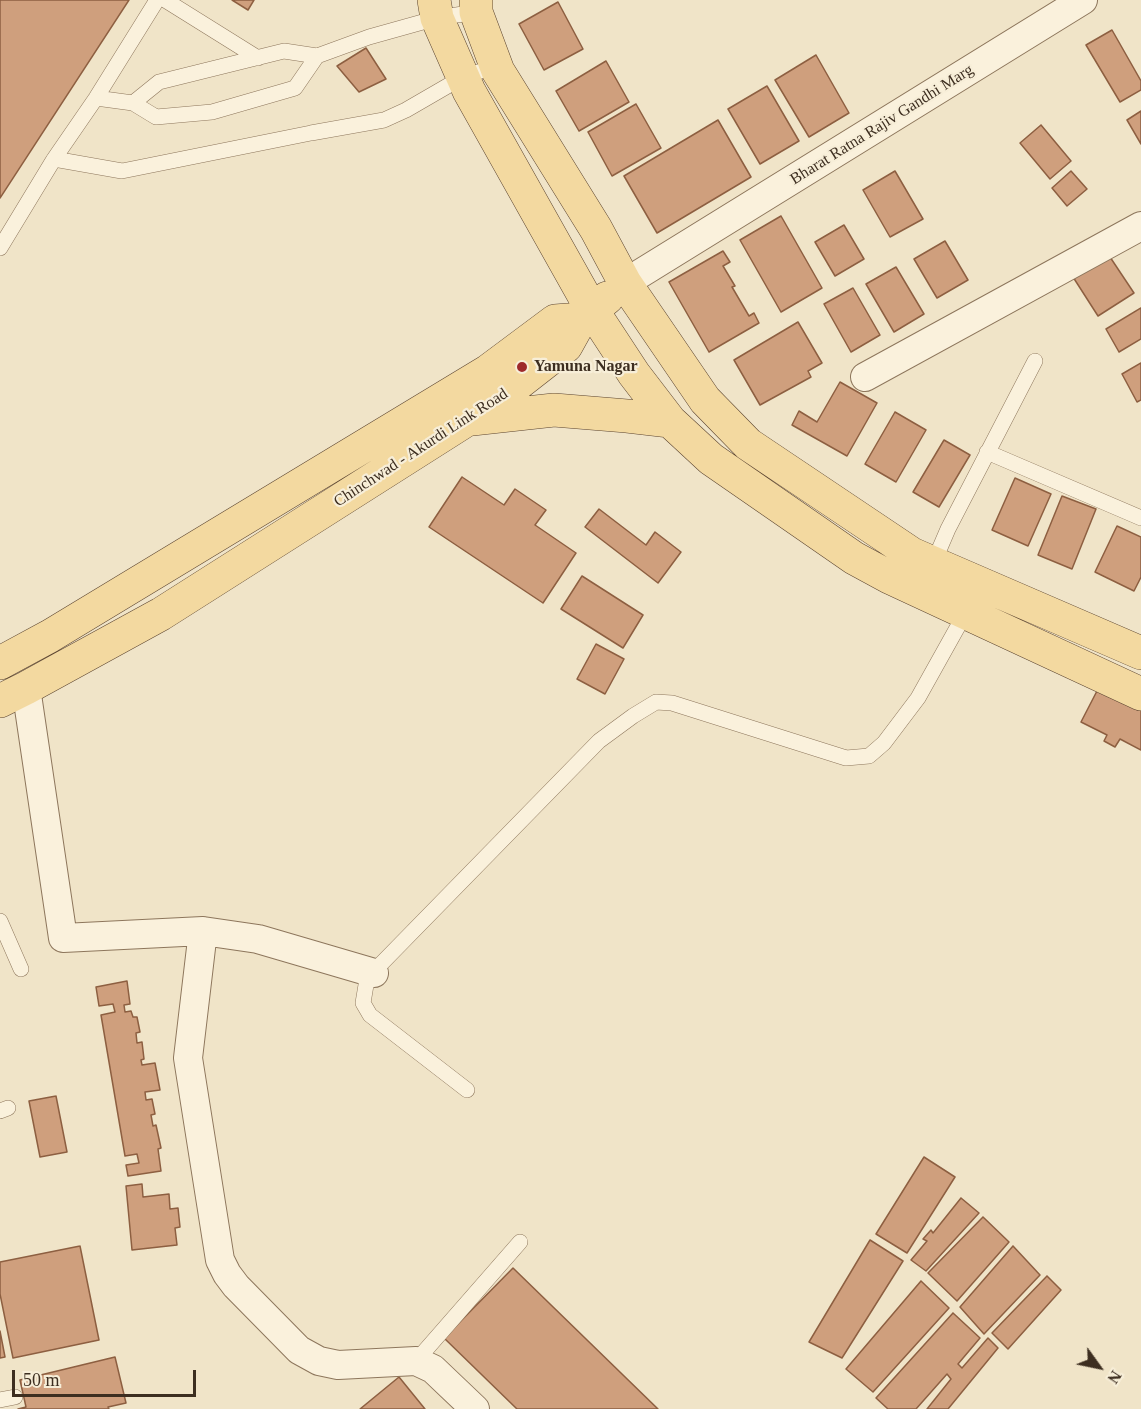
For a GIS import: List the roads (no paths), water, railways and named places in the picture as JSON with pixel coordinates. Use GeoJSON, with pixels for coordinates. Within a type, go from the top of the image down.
{"type":"FeatureCollection","features":[{"type":"Feature","properties":{"kind":"main road"},"geometry":{"type":"LineString","coordinates":[[476,6],[498,71],[596,229],[625,283],[705,400],[748,444],[912,554],[1141,653]]}},
{"type":"Feature","properties":{"kind":"main road"},"geometry":{"type":"LineString","coordinates":[[436,9],[463,78],[587,314],[670,421],[711,459],[854,558],[889,577],[1141,694]]}},
{"type":"Feature","properties":{"kind":"main road"},"geometry":{"type":"LineString","coordinates":[[587,314],[625,283]]}},
{"type":"Feature","properties":{"kind":"main road","name":"Chinchwad - Akurdi Link Road"},"geometry":{"type":"LineString","coordinates":[[13,695],[160,614],[468,419],[502,396],[566,346],[587,314]]}},
{"type":"Feature","properties":{"kind":"main road","name":"Chinchwad - Akurdi Link Road"},"geometry":{"type":"LineString","coordinates":[[0,663],[50,636],[488,371],[555,321],[587,314]]}},
{"type":"Feature","properties":{"kind":"main road"},"geometry":{"type":"LineString","coordinates":[[468,419],[554,410],[670,421]]}},
{"type":"Feature","properties":{"kind":"street","name":"Bharat Ratna Rajiv Gandhi Marg"},"geometry":{"type":"LineString","coordinates":[[625,283],[1083,0]]}},
{"type":"Feature","properties":{"kind":"street"},"geometry":{"type":"LineString","coordinates":[[865,377],[1140,229]]}},
{"type":"Feature","properties":{"kind":"street"},"geometry":{"type":"LineString","coordinates":[[13,695],[63,938],[203,931],[258,939],[374,973]]}},
{"type":"Feature","properties":{"kind":"street"},"geometry":{"type":"LineString","coordinates":[[203,931],[188,1058],[220,1260],[223,1267],[236,1286],[299,1350],[319,1360],[338,1365],[416,1361],[433,1369],[475,1409]]}},
{"type":"Feature","properties":{"kind":"lane"},"geometry":{"type":"LineString","coordinates":[[0,247],[157,0]]}},
{"type":"Feature","properties":{"kind":"lane"},"geometry":{"type":"LineString","coordinates":[[165,0],[258,58]]}},
{"type":"Feature","properties":{"kind":"lane"},"geometry":{"type":"LineString","coordinates":[[133,103],[159,81],[284,51],[317,56],[436,9],[476,6]]}},
{"type":"Feature","properties":{"kind":"lane"},"geometry":{"type":"LineString","coordinates":[[96,98],[133,103],[156,117],[212,112],[295,88],[317,56]]}},
{"type":"Feature","properties":{"kind":"lane"},"geometry":{"type":"LineString","coordinates":[[54,159],[122,171],[384,120],[463,78],[496,66]]}},
{"type":"Feature","properties":{"kind":"lane"},"geometry":{"type":"LineString","coordinates":[[933,564],[948,529],[1035,361]]}},
{"type":"Feature","properties":{"kind":"lane"},"geometry":{"type":"LineString","coordinates":[[987,452],[1141,518]]}},
{"type":"Feature","properties":{"kind":"lane"},"geometry":{"type":"LineString","coordinates":[[467,1089],[370,1015],[363,1003],[366,984],[387,957],[599,741],[656,702],[672,703],[846,758],[869,756],[884,743],[918,698],[966,612]]}},
{"type":"Feature","properties":{"kind":"lane"},"geometry":{"type":"LineString","coordinates":[[0,921],[21,969]]}},
{"type":"Feature","properties":{"kind":"lane"},"geometry":{"type":"LineString","coordinates":[[416,1361],[520,1242]]}},
{"type":"Feature","properties":{"kind":"place","name":"Yamuna Nagar"},"geometry":{"type":"Point","coordinates":[522,367]}}]}
